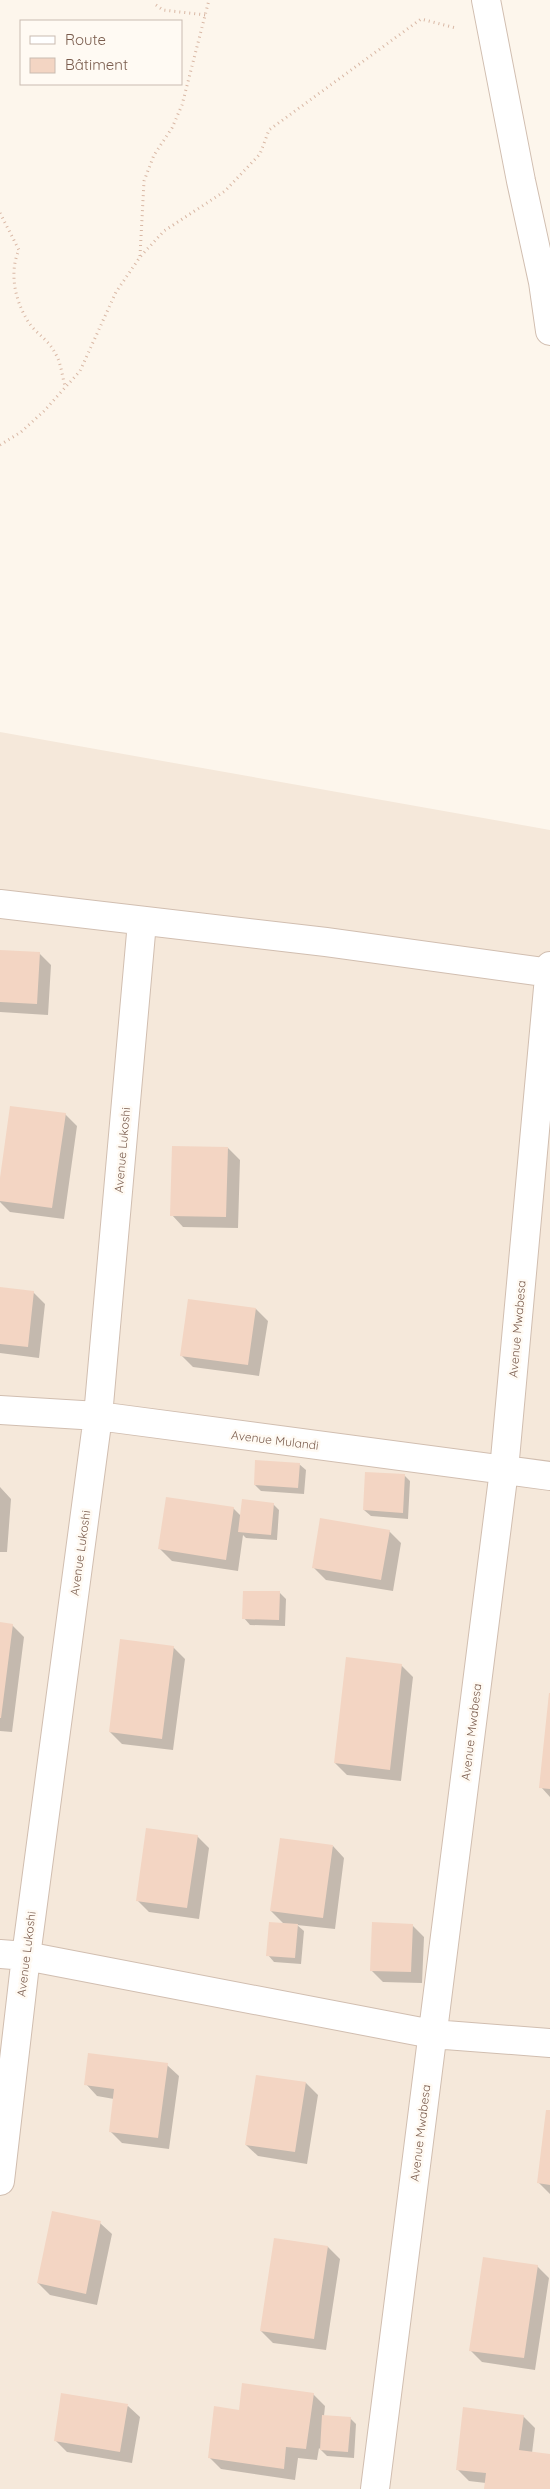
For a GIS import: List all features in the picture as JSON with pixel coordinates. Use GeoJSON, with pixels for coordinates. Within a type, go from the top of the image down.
{"type":"FeatureCollection","features":[{"type":"Feature","properties":{"kind":"street"},"geometry":{"type":"LineString","coordinates":[[486,0],[543,282],[550,331]]}},
{"type":"Feature","properties":{"kind":"street"},"geometry":{"type":"LineString","coordinates":[[0,904],[326,942],[550,973]]}},
{"type":"Feature","properties":{"kind":"street","name":"Avenue Lukoshi"},"geometry":{"type":"LineString","coordinates":[[0,2181],[13,1955],[98,1416],[142,922]]}},
{"type":"Feature","properties":{"kind":"street","name":"Avenue Mwabesa"},"geometry":{"type":"LineString","coordinates":[[375,2489],[504,1470],[550,966]]}},
{"type":"Feature","properties":{"kind":"street","name":"Avenue Mulandi"},"geometry":{"type":"LineString","coordinates":[[0,1410],[98,1416],[550,1476]]}},
{"type":"Feature","properties":{"kind":"street"},"geometry":{"type":"LineString","coordinates":[[13,1955],[432,2034],[550,2043]]}},
{"type":"Feature","properties":{"kind":"path"},"geometry":{"type":"LineString","coordinates":[[140,257],[144,181],[154,155],[172,128],[182,105],[209,0]]}},
{"type":"Feature","properties":{"kind":"path"},"geometry":{"type":"LineString","coordinates":[[156,6],[163,10],[206,15]]}},
{"type":"Feature","properties":{"kind":"path"},"geometry":{"type":"LineString","coordinates":[[0,445],[27,427],[80,371],[116,292],[140,257],[164,231],[225,190],[260,154],[269,130],[421,19],[493,38]]}},
{"type":"Feature","properties":{"kind":"path"},"geometry":{"type":"LineString","coordinates":[[0,213],[19,250],[13,279],[16,290],[32,326],[56,354],[65,387]]}},
{"type":"Feature","properties":{"kind":"shaded area"},"geometry":{"type":"Polygon","coordinates":[[[0,732],[550,830],[550,2489],[0,2489],[0,732]]]}},
{"type":"Feature","properties":{"kind":"building"},"geometry":{"type":"Polygon","coordinates":[[[0,950],[40,952],[37,1004],[0,1002],[0,950]]]}},
{"type":"Feature","properties":{"kind":"building"},"geometry":{"type":"Polygon","coordinates":[[[10,1106],[66,1113],[52,1208],[0,1201],[0,1178],[10,1106]]]}},
{"type":"Feature","properties":{"kind":"building"},"geometry":{"type":"Polygon","coordinates":[[[172,1146],[228,1147],[226,1217],[170,1216],[172,1146]]]}},
{"type":"Feature","properties":{"kind":"building"},"geometry":{"type":"Polygon","coordinates":[[[0,1287],[34,1291],[28,1347],[0,1344],[0,1287]]]}},
{"type":"Feature","properties":{"kind":"building"},"geometry":{"type":"Polygon","coordinates":[[[188,1299],[256,1308],[248,1365],[180,1356],[188,1299]]]}},
{"type":"Feature","properties":{"kind":"building"},"geometry":{"type":"Polygon","coordinates":[[[255,1460],[300,1463],[298,1488],[254,1485],[255,1460]]]}},
{"type":"Feature","properties":{"kind":"building"},"geometry":{"type":"Polygon","coordinates":[[[365,1472],[405,1474],[403,1513],[363,1510],[365,1472]]]}},
{"type":"Feature","properties":{"kind":"building"},"geometry":{"type":"Polygon","coordinates":[[[166,1497],[234,1507],[226,1560],[158,1549],[166,1497]]]}},
{"type":"Feature","properties":{"kind":"building"},"geometry":{"type":"Polygon","coordinates":[[[242,1499],[274,1503],[271,1535],[238,1532],[242,1499]]]}},
{"type":"Feature","properties":{"kind":"building"},"geometry":{"type":"Polygon","coordinates":[[[320,1518],[390,1530],[381,1580],[312,1568],[320,1518]]]}},
{"type":"Feature","properties":{"kind":"building"},"geometry":{"type":"Polygon","coordinates":[[[243,1591],[280,1591],[279,1620],[242,1619],[243,1591]]]}},
{"type":"Feature","properties":{"kind":"building"},"geometry":{"type":"Polygon","coordinates":[[[0,1622],[13,1624],[1,1718],[0,1718],[0,1622]]]}},
{"type":"Feature","properties":{"kind":"building"},"geometry":{"type":"Polygon","coordinates":[[[120,1639],[174,1646],[162,1739],[109,1732],[120,1639]]]}},
{"type":"Feature","properties":{"kind":"building"},"geometry":{"type":"Polygon","coordinates":[[[346,1657],[402,1664],[390,1770],[334,1763],[346,1657]]]}},
{"type":"Feature","properties":{"kind":"building"},"geometry":{"type":"Polygon","coordinates":[[[550,1693],[550,1789],[539,1788],[550,1693]]]}},
{"type":"Feature","properties":{"kind":"building"},"geometry":{"type":"Polygon","coordinates":[[[146,1828],[198,1835],[187,1908],[136,1901],[146,1828]]]}},
{"type":"Feature","properties":{"kind":"building"},"geometry":{"type":"Polygon","coordinates":[[[280,1838],[333,1845],[323,1918],[270,1911],[280,1838]]]}},
{"type":"Feature","properties":{"kind":"building"},"geometry":{"type":"Polygon","coordinates":[[[269,1922],[298,1924],[295,1958],[266,1956],[269,1922]]]}},
{"type":"Feature","properties":{"kind":"building"},"geometry":{"type":"Polygon","coordinates":[[[372,1922],[413,1924],[411,1972],[370,1971],[372,1922]]]}},
{"type":"Feature","properties":{"kind":"building"},"geometry":{"type":"Polygon","coordinates":[[[88,2053],[168,2063],[158,2138],[109,2132],[114,2089],[84,2085],[88,2053]]]}},
{"type":"Feature","properties":{"kind":"building"},"geometry":{"type":"Polygon","coordinates":[[[256,2075],[306,2082],[295,2152],[245,2145],[256,2075]]]}},
{"type":"Feature","properties":{"kind":"building"},"geometry":{"type":"Polygon","coordinates":[[[546,2110],[550,2110],[550,2185],[537,2183],[546,2110]]]}},
{"type":"Feature","properties":{"kind":"building"},"geometry":{"type":"Polygon","coordinates":[[[52,2211],[101,2221],[86,2294],[37,2283],[52,2211]]]}},
{"type":"Feature","properties":{"kind":"building"},"geometry":{"type":"Polygon","coordinates":[[[274,2238],[328,2246],[314,2339],[260,2331],[274,2238]]]}},
{"type":"Feature","properties":{"kind":"building"},"geometry":{"type":"Polygon","coordinates":[[[483,2257],[538,2265],[524,2358],[469,2351],[483,2257]]]}},
{"type":"Feature","properties":{"kind":"building"},"geometry":{"type":"Polygon","coordinates":[[[242,2383],[314,2393],[306,2449],[286,2447],[284,2469],[208,2458],[214,2406],[239,2410],[242,2383]]]}},
{"type":"Feature","properties":{"kind":"building"},"geometry":{"type":"Polygon","coordinates":[[[61,2393],[128,2404],[120,2452],[54,2441],[61,2393]]]}},
{"type":"Feature","properties":{"kind":"building"},"geometry":{"type":"Polygon","coordinates":[[[463,2407],[524,2415],[519,2450],[550,2454],[550,2489],[484,2489],[486,2473],[456,2470],[463,2407]]]}},
{"type":"Feature","properties":{"kind":"building"},"geometry":{"type":"Polygon","coordinates":[[[322,2415],[351,2417],[348,2452],[320,2450],[322,2415]]]}}]}
